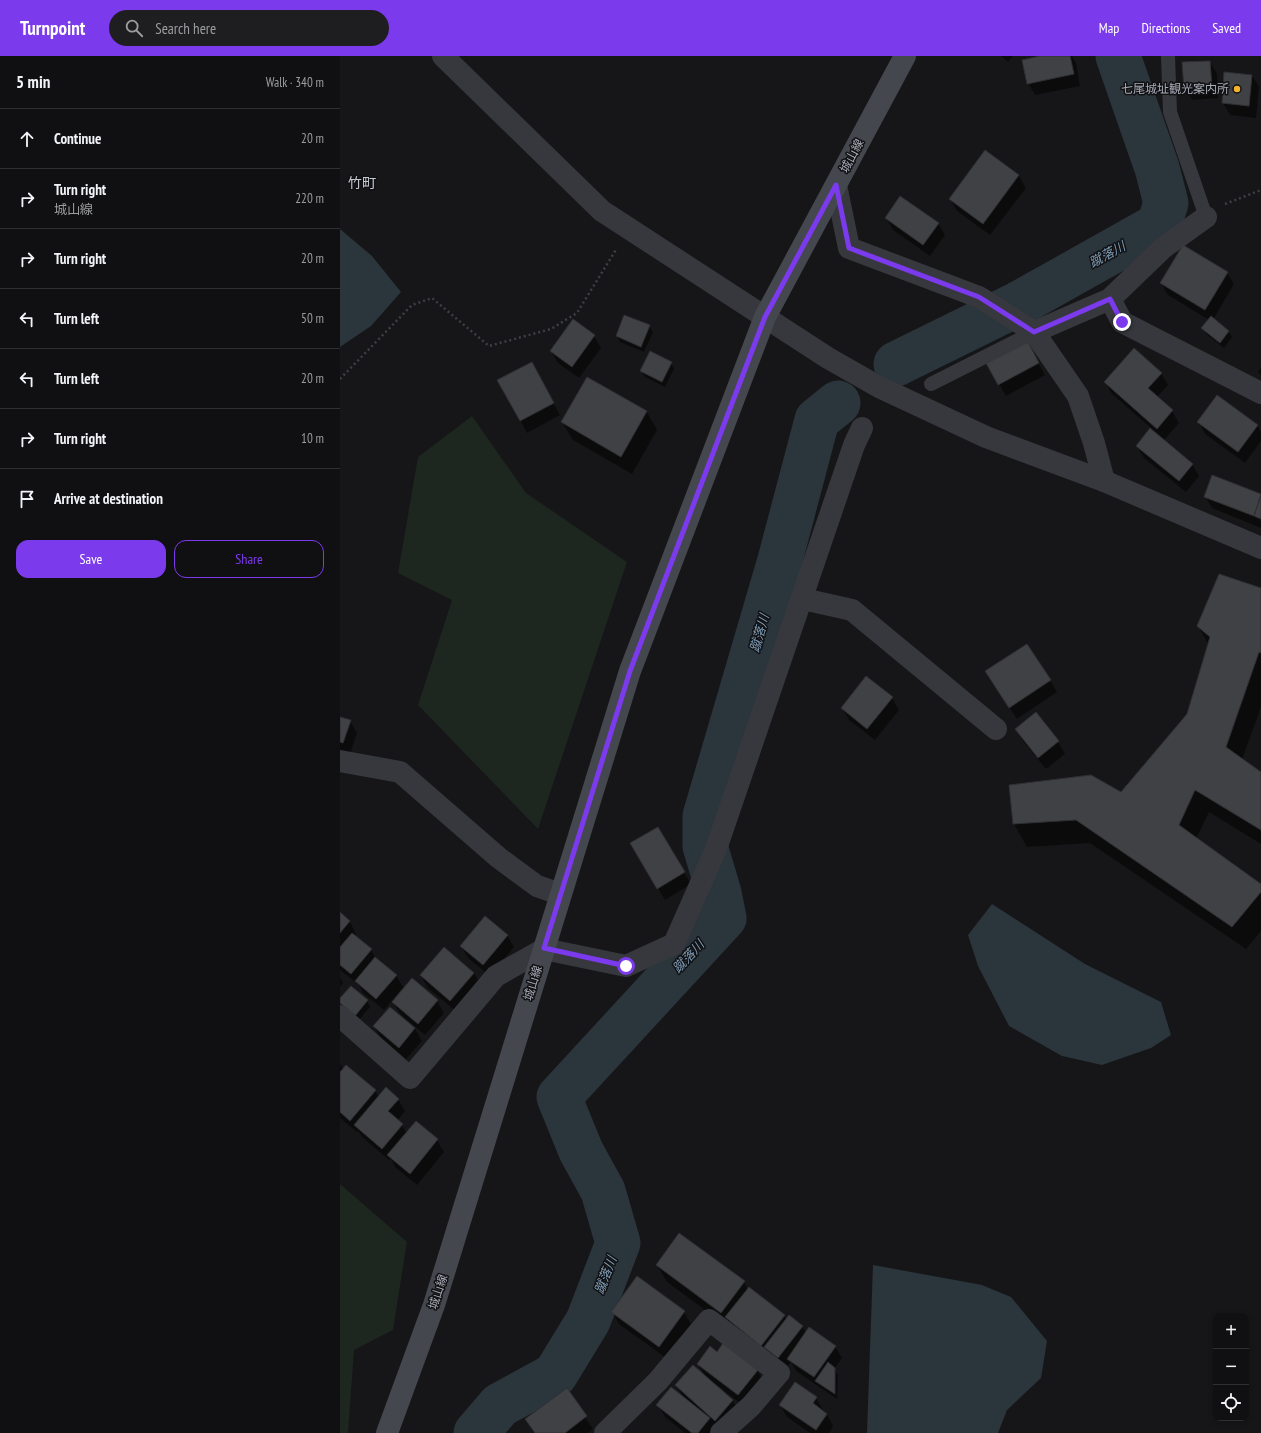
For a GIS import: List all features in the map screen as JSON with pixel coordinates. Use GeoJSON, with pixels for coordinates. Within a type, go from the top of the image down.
{"type":"FeatureCollection","features":[{"type":"Feature","properties":{"kind":"main road","name":"城山線"},"geometry":{"type":"LineString","coordinates":[[387,1433],[434,1305],[630,671],[765,317],[905,56]]}},
{"type":"Feature","properties":{"kind":"street"},"geometry":{"type":"LineString","coordinates":[[443,56],[602,211],[828,358],[879,387],[986,437],[1104,481],[1261,548]]}},
{"type":"Feature","properties":{"kind":"street"},"geometry":{"type":"LineString","coordinates":[[836,185],[849,248],[979,297],[1034,332],[1078,396],[1094,443],[1104,481]]}},
{"type":"Feature","properties":{"kind":"street"},"geometry":{"type":"LineString","coordinates":[[1034,332],[1110,299],[1163,248],[1206,217]]}},
{"type":"Feature","properties":{"kind":"street"},"geometry":{"type":"LineString","coordinates":[[1110,299],[1122,322],[1261,392]]}},
{"type":"Feature","properties":{"kind":"street"},"geometry":{"type":"LineString","coordinates":[[340,1016],[410,1078],[496,976],[544,948],[626,966],[674,944],[716,849],[803,599],[854,445],[862,428]]}},
{"type":"Feature","properties":{"kind":"street"},"geometry":{"type":"LineString","coordinates":[[803,599],[852,610],[996,729]]}},
{"type":"Feature","properties":{"kind":"street"},"geometry":{"type":"LineString","coordinates":[[340,761],[400,772],[499,858],[537,886],[560,894]]}},
{"type":"Feature","properties":{"kind":"street"},"geometry":{"type":"LineString","coordinates":[[605,1433],[658,1381],[709,1320],[779,1373],[751,1406],[721,1433]]}},
{"type":"Feature","properties":{"kind":"lane"},"geometry":{"type":"LineString","coordinates":[[1168,56],[1170,112],[1206,217]]}},
{"type":"Feature","properties":{"kind":"lane"},"geometry":{"type":"LineString","coordinates":[[931,384],[1034,332]]}},
{"type":"Feature","properties":{"kind":"path"},"geometry":{"type":"LineString","coordinates":[[1206,217],[1220,206],[1261,190]]}},
{"type":"Feature","properties":{"kind":"path"},"geometry":{"type":"LineString","coordinates":[[340,379],[412,305],[432,298],[490,346],[551,329],[576,312],[629,229]]}},
{"type":"Feature","properties":{"kind":"shaded area"},"geometry":{"type":"Polygon","coordinates":[[[340,229],[372,256],[401,292],[371,326],[340,347],[340,229]]]}},
{"type":"Feature","properties":{"kind":"shaded area"},"geometry":{"type":"Polygon","coordinates":[[[472,416],[526,493],[627,562],[538,829],[418,705],[452,600],[398,573],[418,457],[472,416]]]}},
{"type":"Feature","properties":{"kind":"shaded area"},"geometry":{"type":"Polygon","coordinates":[[[992,904],[1085,964],[1161,1002],[1171,1035],[1151,1048],[1102,1065],[1062,1056],[1009,1026],[978,966],[968,935],[992,904]]]}},
{"type":"Feature","properties":{"kind":"shaded area"},"geometry":{"type":"Polygon","coordinates":[[[340,1184],[407,1242],[393,1330],[354,1350],[348,1433],[340,1433],[340,1184]]]}},
{"type":"Feature","properties":{"kind":"shaded area"},"geometry":{"type":"Polygon","coordinates":[[[873,1265],[982,1285],[1011,1297],[1047,1341],[1041,1378],[1007,1410],[998,1433],[867,1433],[873,1265]]]}},
{"type":"Feature","properties":{"kind":"building"},"geometry":{"type":"Polygon","coordinates":[[[1040,56],[1070,56],[1074,74],[1027,84],[1022,60],[1040,56]]]}},
{"type":"Feature","properties":{"kind":"building"},"geometry":{"type":"Polygon","coordinates":[[[1210,61],[1212,87],[1184,89],[1182,62],[1210,61]]]}},
{"type":"Feature","properties":{"kind":"building","name":"七尾城址観光案内所"},"geometry":{"type":"Polygon","coordinates":[[[1224,72],[1252,75],[1249,106],[1222,103],[1224,72]]]}},
{"type":"Feature","properties":{"kind":"building"},"geometry":{"type":"Polygon","coordinates":[[[985,150],[1019,175],[983,224],[949,199],[985,150]]]}},
{"type":"Feature","properties":{"kind":"building"},"geometry":{"type":"Polygon","coordinates":[[[900,196],[939,223],[923,245],[885,218],[900,196]]]}},
{"type":"Feature","properties":{"kind":"building"},"geometry":{"type":"Polygon","coordinates":[[[1183,245],[1228,272],[1205,310],[1160,283],[1183,245]]]}},
{"type":"Feature","properties":{"kind":"building"},"geometry":{"type":"Polygon","coordinates":[[[624,315],[650,325],[641,347],[616,336],[624,315]]]}},
{"type":"Feature","properties":{"kind":"building"},"geometry":{"type":"Polygon","coordinates":[[[1211,316],[1229,331],[1220,343],[1201,328],[1211,316]]]}},
{"type":"Feature","properties":{"kind":"building"},"geometry":{"type":"Polygon","coordinates":[[[573,319],[595,335],[572,367],[550,351],[573,319]]]}},
{"type":"Feature","properties":{"kind":"building"},"geometry":{"type":"Polygon","coordinates":[[[1028,342],[1039,363],[998,385],[986,363],[1028,342]]]}},
{"type":"Feature","properties":{"kind":"building"},"geometry":{"type":"Polygon","coordinates":[[[1134,348],[1162,373],[1148,388],[1173,410],[1157,429],[1104,382],[1134,348]]]}},
{"type":"Feature","properties":{"kind":"building"},"geometry":{"type":"Polygon","coordinates":[[[650,351],[672,362],[662,382],[640,371],[650,351]]]}},
{"type":"Feature","properties":{"kind":"building"},"geometry":{"type":"Polygon","coordinates":[[[532,362],[554,403],[520,421],[497,380],[532,362]]]}},
{"type":"Feature","properties":{"kind":"building"},"geometry":{"type":"Polygon","coordinates":[[[587,377],[647,411],[621,457],[561,422],[587,377]]]}},
{"type":"Feature","properties":{"kind":"building"},"geometry":{"type":"Polygon","coordinates":[[[1217,395],[1258,425],[1238,452],[1197,422],[1217,395]]]}},
{"type":"Feature","properties":{"kind":"building"},"geometry":{"type":"Polygon","coordinates":[[[1150,428],[1193,464],[1179,481],[1136,446],[1150,428]]]}},
{"type":"Feature","properties":{"kind":"building"},"geometry":{"type":"Polygon","coordinates":[[[1212,475],[1261,494],[1254,516],[1204,497],[1212,475]]]}},
{"type":"Feature","properties":{"kind":"building"},"geometry":{"type":"Polygon","coordinates":[[[1261,496],[1261,519],[1254,516],[1261,496]]]}},
{"type":"Feature","properties":{"kind":"building"},"geometry":{"type":"Polygon","coordinates":[[[1219,574],[1261,588],[1261,653],[1259,652],[1226,747],[1261,772],[1261,830],[1195,790],[1179,825],[1261,884],[1261,892],[1232,927],[1076,820],[1013,824],[1009,785],[1091,775],[1121,792],[1187,714],[1210,637],[1197,626],[1219,574]]]}},
{"type":"Feature","properties":{"kind":"building"},"geometry":{"type":"Polygon","coordinates":[[[1027,644],[1051,680],[1009,708],[985,671],[1027,644]]]}},
{"type":"Feature","properties":{"kind":"building"},"geometry":{"type":"Polygon","coordinates":[[[866,676],[893,697],[867,729],[841,708],[866,676]]]}},
{"type":"Feature","properties":{"kind":"building"},"geometry":{"type":"Polygon","coordinates":[[[1036,712],[1059,741],[1038,758],[1015,729],[1036,712]]]}},
{"type":"Feature","properties":{"kind":"building"},"geometry":{"type":"Polygon","coordinates":[[[340,717],[351,720],[343,743],[340,742],[340,717]]]}},
{"type":"Feature","properties":{"kind":"building"},"geometry":{"type":"Polygon","coordinates":[[[658,827],[685,872],[657,889],[630,843],[658,827]]]}},
{"type":"Feature","properties":{"kind":"building"},"geometry":{"type":"Polygon","coordinates":[[[340,912],[350,921],[340,933],[340,912]]]}},
{"type":"Feature","properties":{"kind":"building"},"geometry":{"type":"Polygon","coordinates":[[[485,916],[508,935],[483,965],[460,946],[485,916]]]}},
{"type":"Feature","properties":{"kind":"building"},"geometry":{"type":"Polygon","coordinates":[[[352,933],[372,949],[351,974],[340,965],[340,947],[352,933]]]}},
{"type":"Feature","properties":{"kind":"building"},"geometry":{"type":"Polygon","coordinates":[[[444,947],[474,973],[450,1001],[420,975],[444,947]]]}},
{"type":"Feature","properties":{"kind":"building"},"geometry":{"type":"Polygon","coordinates":[[[375,957],[397,975],[376,999],[355,981],[375,957]]]}},
{"type":"Feature","properties":{"kind":"building"},"geometry":{"type":"Polygon","coordinates":[[[412,978],[438,1000],[418,1024],[392,1002],[412,978]]]}},
{"type":"Feature","properties":{"kind":"building"},"geometry":{"type":"Polygon","coordinates":[[[351,986],[368,1000],[355,1016],[340,1003],[340,998],[351,986]]]}},
{"type":"Feature","properties":{"kind":"building"},"geometry":{"type":"Polygon","coordinates":[[[390,1007],[415,1028],[399,1048],[373,1026],[390,1007]]]}},
{"type":"Feature","properties":{"kind":"building"},"geometry":{"type":"Polygon","coordinates":[[[346,1065],[376,1090],[350,1121],[340,1112],[340,1072],[346,1065]]]}},
{"type":"Feature","properties":{"kind":"building"},"geometry":{"type":"Polygon","coordinates":[[[386,1087],[399,1099],[388,1111],[403,1124],[382,1149],[354,1125],[386,1087]]]}},
{"type":"Feature","properties":{"kind":"building"},"geometry":{"type":"Polygon","coordinates":[[[416,1121],[438,1139],[410,1174],[387,1155],[416,1121]]]}},
{"type":"Feature","properties":{"kind":"building"},"geometry":{"type":"Polygon","coordinates":[[[679,1233],[745,1281],[721,1313],[656,1265],[679,1233]]]}},
{"type":"Feature","properties":{"kind":"building"},"geometry":{"type":"Polygon","coordinates":[[[637,1276],[685,1311],[659,1347],[611,1312],[637,1276]]]}},
{"type":"Feature","properties":{"kind":"building"},"geometry":{"type":"Polygon","coordinates":[[[749,1287],[785,1315],[761,1346],[725,1317],[749,1287]]]}},
{"type":"Feature","properties":{"kind":"building"},"geometry":{"type":"Polygon","coordinates":[[[789,1315],[803,1326],[778,1358],[764,1347],[789,1315]]]}},
{"type":"Feature","properties":{"kind":"building"},"geometry":{"type":"Polygon","coordinates":[[[809,1327],[836,1346],[814,1377],[787,1359],[809,1327]]]}},
{"type":"Feature","properties":{"kind":"building"},"geometry":{"type":"Polygon","coordinates":[[[723,1343],[758,1370],[738,1395],[697,1364],[710,1346],[717,1352],[723,1343]]]}},
{"type":"Feature","properties":{"kind":"building"},"geometry":{"type":"Polygon","coordinates":[[[828,1362],[835,1368],[835,1394],[815,1381],[828,1362]]]}},
{"type":"Feature","properties":{"kind":"building"},"geometry":{"type":"Polygon","coordinates":[[[693,1365],[733,1400],[715,1421],[675,1385],[693,1365]]]}},
{"type":"Feature","properties":{"kind":"building"},"geometry":{"type":"Polygon","coordinates":[[[795,1382],[817,1397],[813,1403],[827,1414],[816,1430],[779,1405],[795,1382]]]}},
{"type":"Feature","properties":{"kind":"building"},"geometry":{"type":"Polygon","coordinates":[[[671,1387],[710,1418],[698,1433],[692,1433],[656,1405],[671,1387]]]}},
{"type":"Feature","properties":{"kind":"building"},"geometry":{"type":"Polygon","coordinates":[[[567,1388],[587,1416],[565,1433],[535,1433],[525,1419],[567,1388]]]}},
{"type":"Feature","properties":{"kind":"waterway","name":"蹴落川"},"geometry":{"type":"LineString","coordinates":[[896,364],[1018,304],[1159,225],[1166,203],[1157,168],[1118,56]]}},
{"type":"Feature","properties":{"kind":"waterway","name":"蹴落川"},"geometry":{"type":"LineString","coordinates":[[476,1433],[500,1405],[555,1375],[588,1321],[618,1243],[603,1191],[581,1151],[559,1097],[724,918],[719,893],[705,846],[705,816],[780,560],[817,420],[838,403]]}},
{"type":"Feature","properties":{"kind":"place","name":"七尾城址観光案内所"},"geometry":{"type":"Point","coordinates":[1237,89]}},
{"type":"Feature","properties":{"kind":"district","name":"竹町"},"geometry":{"type":"Point","coordinates":[362,183]}},
{"type":"Feature","properties":{"kind":"route"},"geometry":{"type":"LineString","coordinates":[[626,966],[544,948],[630,671],[765,317],[836,185],[849,248],[979,297],[1034,332],[1064,317],[1110,299],[1122,322]]}}]}
